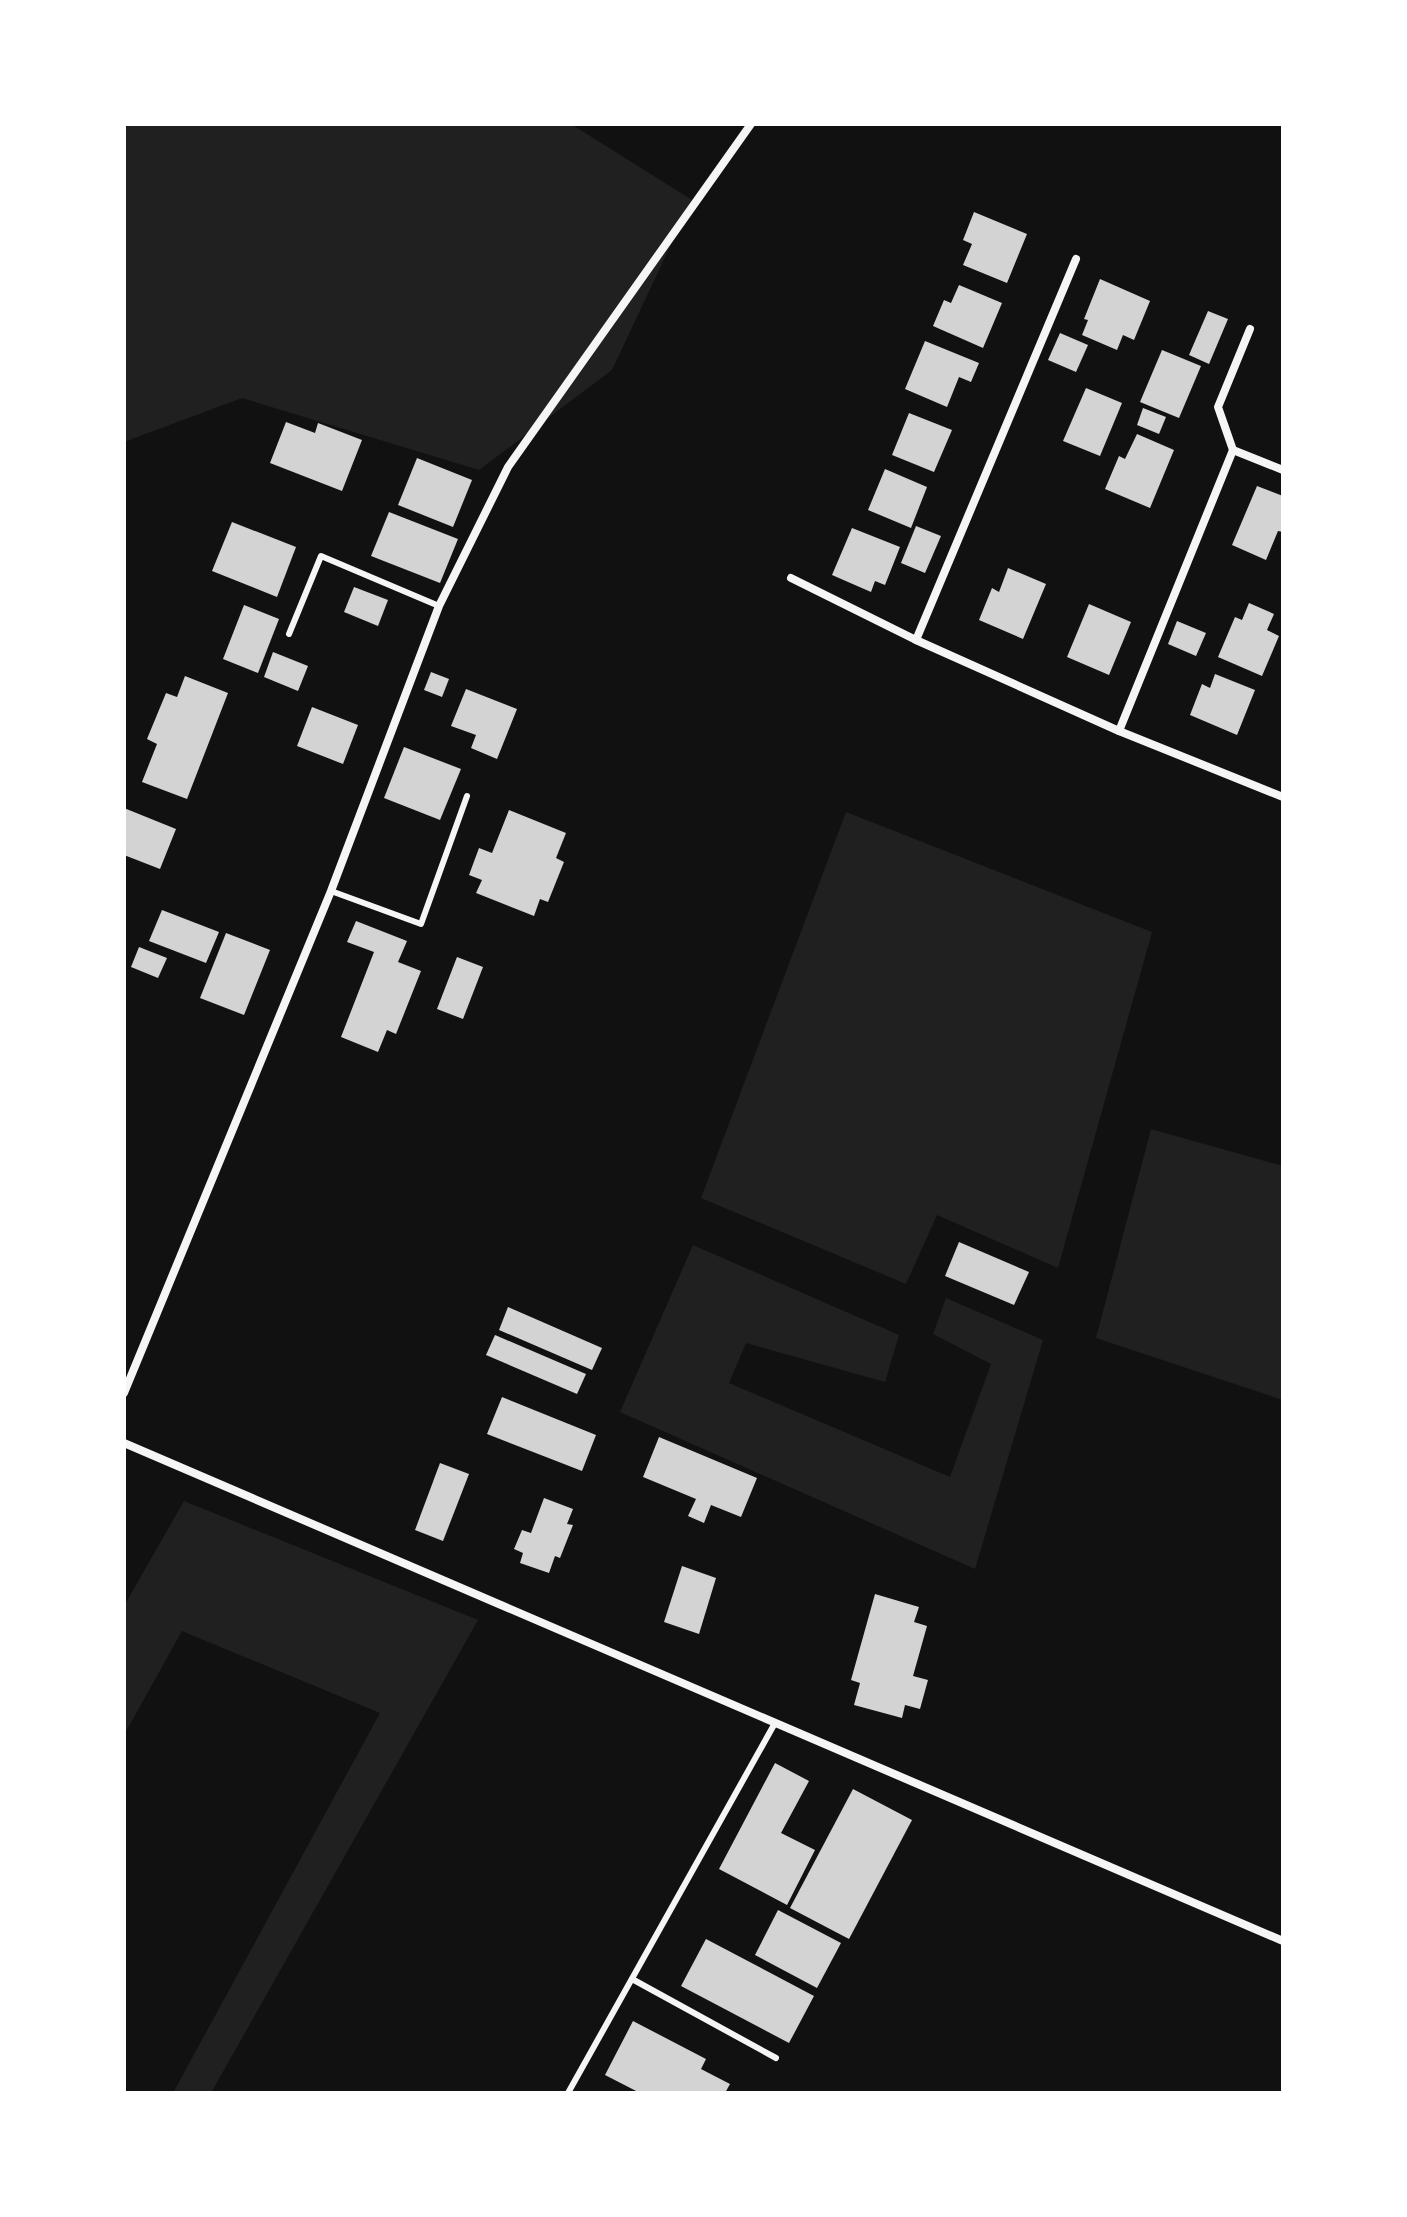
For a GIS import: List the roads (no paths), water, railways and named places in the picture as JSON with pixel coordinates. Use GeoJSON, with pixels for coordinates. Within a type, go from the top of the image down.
{"type":"FeatureCollection","features":[{"type":"Feature","properties":{"kind":"street"},"geometry":{"type":"LineString","coordinates":[[124,1393],[331,891],[439,606],[508,467],[751,124]]}},
{"type":"Feature","properties":{"kind":"street"},"geometry":{"type":"LineString","coordinates":[[916,640],[1076,259]]}},
{"type":"Feature","properties":{"kind":"street"},"geometry":{"type":"LineString","coordinates":[[1119,731],[1233,450],[1218,407],[1250,329]]}},
{"type":"Feature","properties":{"kind":"street"},"geometry":{"type":"LineString","coordinates":[[1233,450],[1283,470]]}},
{"type":"Feature","properties":{"kind":"street"},"geometry":{"type":"LineString","coordinates":[[791,578],[916,640],[1119,731],[1283,797]]}},
{"type":"Feature","properties":{"kind":"street"},"geometry":{"type":"LineString","coordinates":[[124,1443],[1283,1941]]}},
{"type":"Feature","properties":{"kind":"lane"},"geometry":{"type":"LineString","coordinates":[[289,634],[321,556],[439,606]]}},
{"type":"Feature","properties":{"kind":"lane"},"geometry":{"type":"LineString","coordinates":[[331,891],[421,924],[467,796]]}},
{"type":"Feature","properties":{"kind":"lane"},"geometry":{"type":"LineString","coordinates":[[568,2093],[775,1723]]}},
{"type":"Feature","properties":{"kind":"lane"},"geometry":{"type":"LineString","coordinates":[[632,1979],[776,2058]]}}]}
